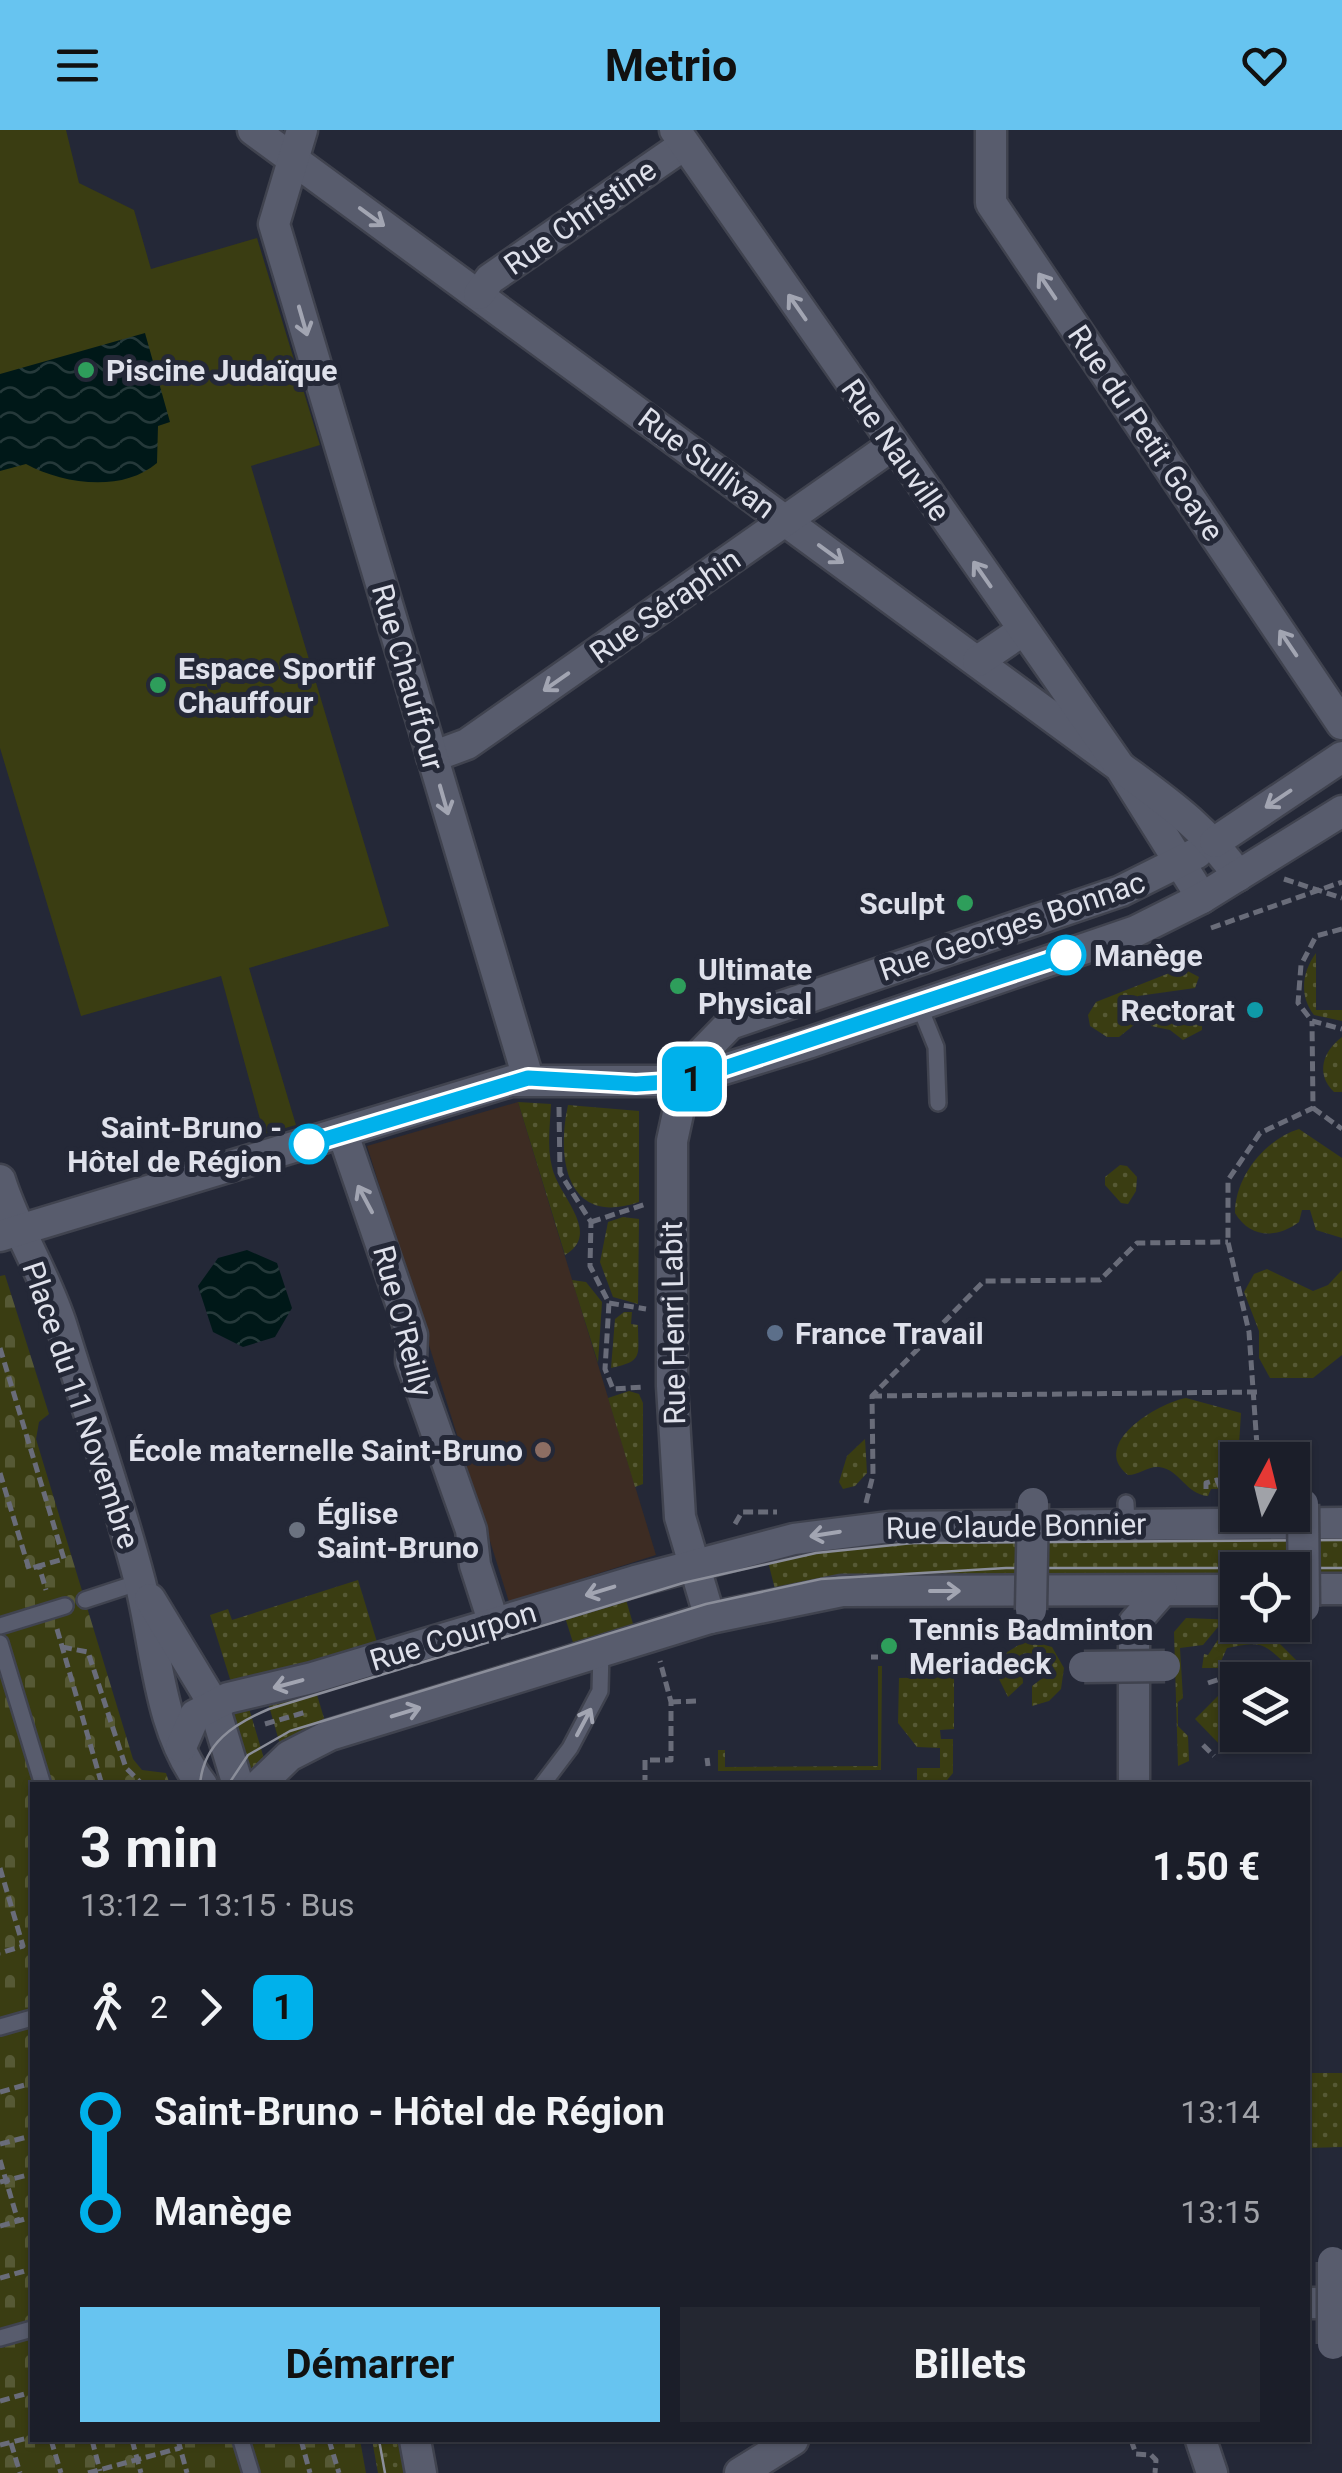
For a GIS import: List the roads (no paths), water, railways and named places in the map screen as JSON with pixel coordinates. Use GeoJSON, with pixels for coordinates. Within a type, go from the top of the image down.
{"type":"FeatureCollection","features":[{"type":"Feature","properties":{"kind":"street","name":"Rue Sullivan"},"geometry":{"type":"LineString","coordinates":[[253,130],[1120,768],[1215,842],[1238,876]]}},
{"type":"Feature","properties":{"kind":"street","name":"Rue Chauffour"},"geometry":{"type":"LineString","coordinates":[[302,130],[274,224],[528,1078]]}},
{"type":"Feature","properties":{"kind":"street","name":"Rue du Petit Goave"},"geometry":{"type":"LineString","coordinates":[[991,130],[991,203],[1342,724]]}},
{"type":"Feature","properties":{"kind":"street","name":"Rue Christine"},"geometry":{"type":"LineString","coordinates":[[478,294],[490,280],[679,137]]}},
{"type":"Feature","properties":{"kind":"street","name":"Rue Nauville"},"geometry":{"type":"LineString","coordinates":[[679,137],[1120,768]]}},
{"type":"Feature","properties":{"kind":"street","name":"Rue Séraphin"},"geometry":{"type":"LineString","coordinates":[[432,757],[467,744],[893,445]]}},
{"type":"Feature","properties":{"kind":"street"},"geometry":{"type":"LineString","coordinates":[[978,661],[1022,631]]}},
{"type":"Feature","properties":{"kind":"street","name":"Rue Georges Bonnac"},"geometry":{"type":"LineString","coordinates":[[685,1081],[703,1050],[730,1024],[1121,891],[1215,842],[1342,757]]}},
{"type":"Feature","properties":{"kind":"street","name":"Rue Sullivan"},"geometry":{"type":"LineString","coordinates":[[1120,768],[1202,898]]}},
{"type":"Feature","properties":{"kind":"street","name":"Rue Georges Bonnac"},"geometry":{"type":"LineString","coordinates":[[9,1233],[528,1078],[685,1081],[1136,931],[1335,823]]}},
{"type":"Feature","properties":{"kind":"street","name":"Rue Henri Labit"},"geometry":{"type":"LineString","coordinates":[[685,1081],[672,1141],[672,1386],[680,1518],[710,1618]]}},
{"type":"Feature","properties":{"kind":"street","name":"Rue O'Reilly"},"geometry":{"type":"LineString","coordinates":[[342,1134],[412,1335],[411,1361],[472,1530],[475,1565],[494,1624]]}},
{"type":"Feature","properties":{"kind":"street","name":"Place du 11 Novembre"},"geometry":{"type":"LineString","coordinates":[[0,1180],[9,1233],[40,1269],[62,1326],[140,1582],[159,1682],[181,1746],[200,1782]]}},
{"type":"Feature","properties":{"kind":"street"},"geometry":{"type":"LineString","coordinates":[[1031,1610],[1032,1503]]}},
{"type":"Feature","properties":{"kind":"street","name":"Rue Claude Bonnier"},"geometry":{"type":"LineString","coordinates":[[694,1564],[836,1532],[1127,1514],[1342,1522]]}},
{"type":"Feature","properties":{"kind":"street","name":"Rue Courpon"},"geometry":{"type":"LineString","coordinates":[[212,1704],[694,1564]]}},
{"type":"Feature","properties":{"kind":"street","name":"Place du 11 Novembre"},"geometry":{"type":"LineString","coordinates":[[140,1582],[212,1704],[237,1782]]}},
{"type":"Feature","properties":{"kind":"street"},"geometry":{"type":"LineString","coordinates":[[1310,1596],[1342,1589]]}},
{"type":"Feature","properties":{"kind":"street","name":"Rue Claude Bonnier"},"geometry":{"type":"LineString","coordinates":[[710,1618],[801,1595],[842,1590],[1220,1590]]}},
{"type":"Feature","properties":{"kind":"street"},"geometry":{"type":"LineString","coordinates":[[1104,1591],[1134,1623]]}},
{"type":"Feature","properties":{"kind":"street"},"geometry":{"type":"LineString","coordinates":[[1134,1782],[1134,1623],[1162,1591]]}},
{"type":"Feature","properties":{"kind":"street","name":"Rue Courpon"},"geometry":{"type":"LineString","coordinates":[[268,1775],[330,1735],[710,1618]]}},
{"type":"Feature","properties":{"kind":"street"},"geometry":{"type":"LineString","coordinates":[[1084,1667],[1165,1666]]}},
{"type":"Feature","properties":{"kind":"street"},"geometry":{"type":"LineString","coordinates":[[181,1746],[195,1715],[212,1704]]}},
{"type":"Feature","properties":{"kind":"street"},"geometry":{"type":"LineString","coordinates":[[1333,2344],[1334,2262]]}},
{"type":"Feature","properties":{"kind":"street"},"geometry":{"type":"LineString","coordinates":[[1310,2303],[1342,2303]]}},
{"type":"Feature","properties":{"kind":"street"},"geometry":{"type":"LineString","coordinates":[[415,2442],[422,2473]]}},
{"type":"Feature","properties":{"kind":"street"},"geometry":{"type":"LineString","coordinates":[[740,2473],[790,2442]]}},
{"type":"Feature","properties":{"kind":"street"},"geometry":{"type":"LineString","coordinates":[[1201,2442],[1212,2473]]}},
{"type":"Feature","properties":{"kind":"lane"},"geometry":{"type":"LineString","coordinates":[[919,1005],[936,1047],[938,1102]]}},
{"type":"Feature","properties":{"kind":"lane"},"geometry":{"type":"LineString","coordinates":[[85,1600],[140,1582]]}},
{"type":"Feature","properties":{"kind":"lane"},"geometry":{"type":"LineString","coordinates":[[0,1626],[58,1609]]}},
{"type":"Feature","properties":{"kind":"lane"},"geometry":{"type":"LineString","coordinates":[[0,1643],[42,1782]]}},
{"type":"Feature","properties":{"kind":"lane"},"geometry":{"type":"LineString","coordinates":[[544,1782],[570,1748],[600,1691],[601,1652]]}},
{"type":"Feature","properties":{"kind":"lane"},"geometry":{"type":"LineString","coordinates":[[0,2027],[30,2019]]}},
{"type":"Feature","properties":{"kind":"lane"},"geometry":{"type":"LineString","coordinates":[[0,2338],[30,2330]]}},
{"type":"Feature","properties":{"kind":"lane"},"geometry":{"type":"LineString","coordinates":[[241,2442],[250,2473]]}},
{"type":"Feature","properties":{"kind":"water"},"geometry":{"type":"Polygon","coordinates":[[[145,333],[170,422],[158,426],[157,463],[127,479],[110,482],[74,480],[26,464],[0,471],[0,374],[145,333]]]}},
{"type":"Feature","properties":{"kind":"water"},"geometry":{"type":"Polygon","coordinates":[[[247,1250],[277,1263],[292,1308],[275,1337],[243,1347],[213,1332],[198,1286],[218,1258],[247,1250]]]}},
{"type":"Feature","properties":{"kind":"tram line"},"geometry":{"type":"LineString","coordinates":[[200,1782],[207,1758],[222,1737],[269,1709],[683,1583],[816,1553],[913,1543],[1342,1540]]}},
{"type":"Feature","properties":{"kind":"tram line"},"geometry":{"type":"LineString","coordinates":[[230,1782],[248,1755],[290,1731],[706,1604],[821,1579],[1006,1568],[1342,1568]]}},
{"type":"Feature","properties":{"kind":"tram line"},"geometry":{"type":"LineString","coordinates":[[379,2442],[385,2473]]}},
{"type":"Feature","properties":{"kind":"place","name":"Piscine Judaïque"},"geometry":{"type":"Point","coordinates":[86,370]}},
{"type":"Feature","properties":{"kind":"place","name":"Espace Sportif Chauffour"},"geometry":{"type":"Point","coordinates":[158,685]}},
{"type":"Feature","properties":{"kind":"place","name":"Sculpt"},"geometry":{"type":"Point","coordinates":[965,903]}},
{"type":"Feature","properties":{"kind":"place","name":"Manège"},"geometry":{"type":"Point","coordinates":[1066,955]}},
{"type":"Feature","properties":{"kind":"place","name":"Ultimate Physical"},"geometry":{"type":"Point","coordinates":[678,986]}},
{"type":"Feature","properties":{"kind":"place","name":"Rectorat"},"geometry":{"type":"Point","coordinates":[1255,1010]}},
{"type":"Feature","properties":{"kind":"place","name":"Saint-Bruno - Hôtel de Région"},"geometry":{"type":"Point","coordinates":[309,1144]}},
{"type":"Feature","properties":{"kind":"place","name":"France Travail"},"geometry":{"type":"Point","coordinates":[775,1333]}},
{"type":"Feature","properties":{"kind":"place","name":"École maternelle Saint-Bruno"},"geometry":{"type":"Point","coordinates":[543,1450]}},
{"type":"Feature","properties":{"kind":"place","name":"Église Saint-Bruno"},"geometry":{"type":"Point","coordinates":[297,1530]}},
{"type":"Feature","properties":{"kind":"place","name":"Tennis Badminton Meriadeck"},"geometry":{"type":"Point","coordinates":[889,1646]}}]}
